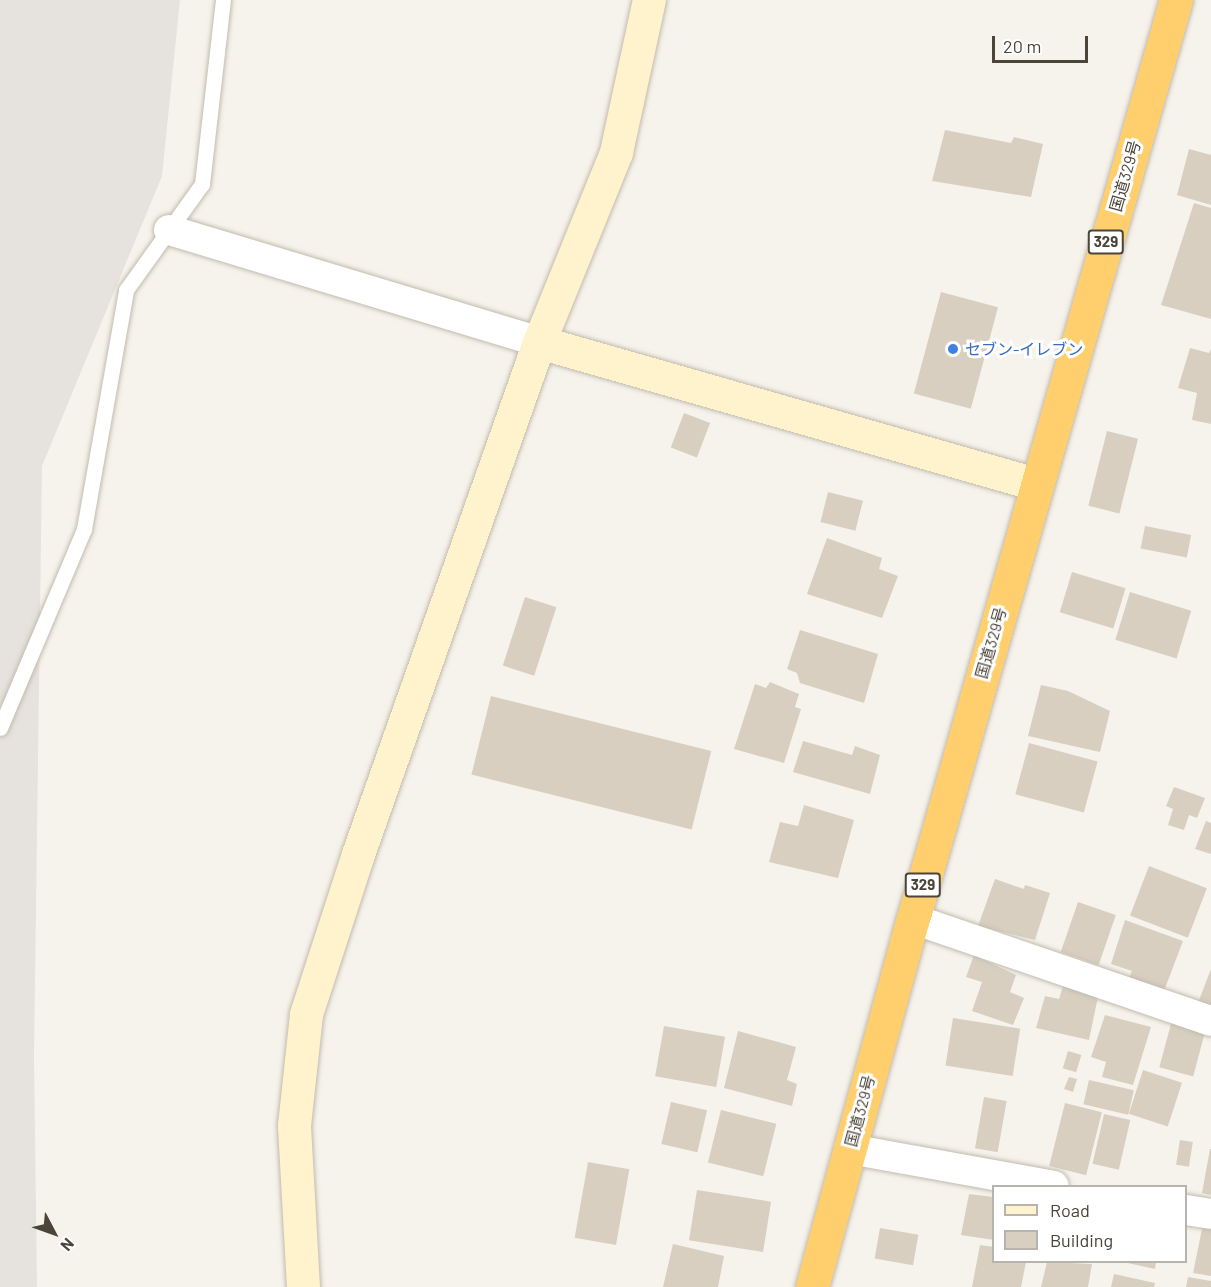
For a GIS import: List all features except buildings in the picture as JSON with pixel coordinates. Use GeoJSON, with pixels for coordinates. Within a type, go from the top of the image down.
{"type":"FeatureCollection","features":[{"type":"Feature","properties":{"kind":"highway","name":"国道329号"},"geometry":{"type":"LineString","coordinates":[[812,1287],[1036,484],[1176,0]]}},
{"type":"Feature","properties":{"kind":"street"},"geometry":{"type":"LineString","coordinates":[[303,1287],[294,1125],[306,1014],[362,843],[539,342],[616,152],[649,0]]}},
{"type":"Feature","properties":{"kind":"street"},"geometry":{"type":"LineString","coordinates":[[169,230],[539,342],[1036,484]]}},
{"type":"Feature","properties":{"kind":"street"},"geometry":{"type":"LineString","coordinates":[[913,919],[1211,1021]]}},
{"type":"Feature","properties":{"kind":"street"},"geometry":{"type":"LineString","coordinates":[[849,1149],[1048,1185]]}},
{"type":"Feature","properties":{"kind":"street"},"geometry":{"type":"LineString","coordinates":[[1187,1210],[1211,1214]]}},
{"type":"Feature","properties":{"kind":"lane"},"geometry":{"type":"LineString","coordinates":[[0,728],[84,529],[126,290],[202,184],[223,0]]}},
{"type":"Feature","properties":{"kind":"shaded area"},"geometry":{"type":"Polygon","coordinates":[[[0,0],[180,0],[162,176],[42,466],[34,1056],[37,1287],[0,1287],[0,0]]]}},
{"type":"Feature","properties":{"kind":"place","name":"セブン-イレブン"},"geometry":{"type":"Point","coordinates":[953,349]}}]}
